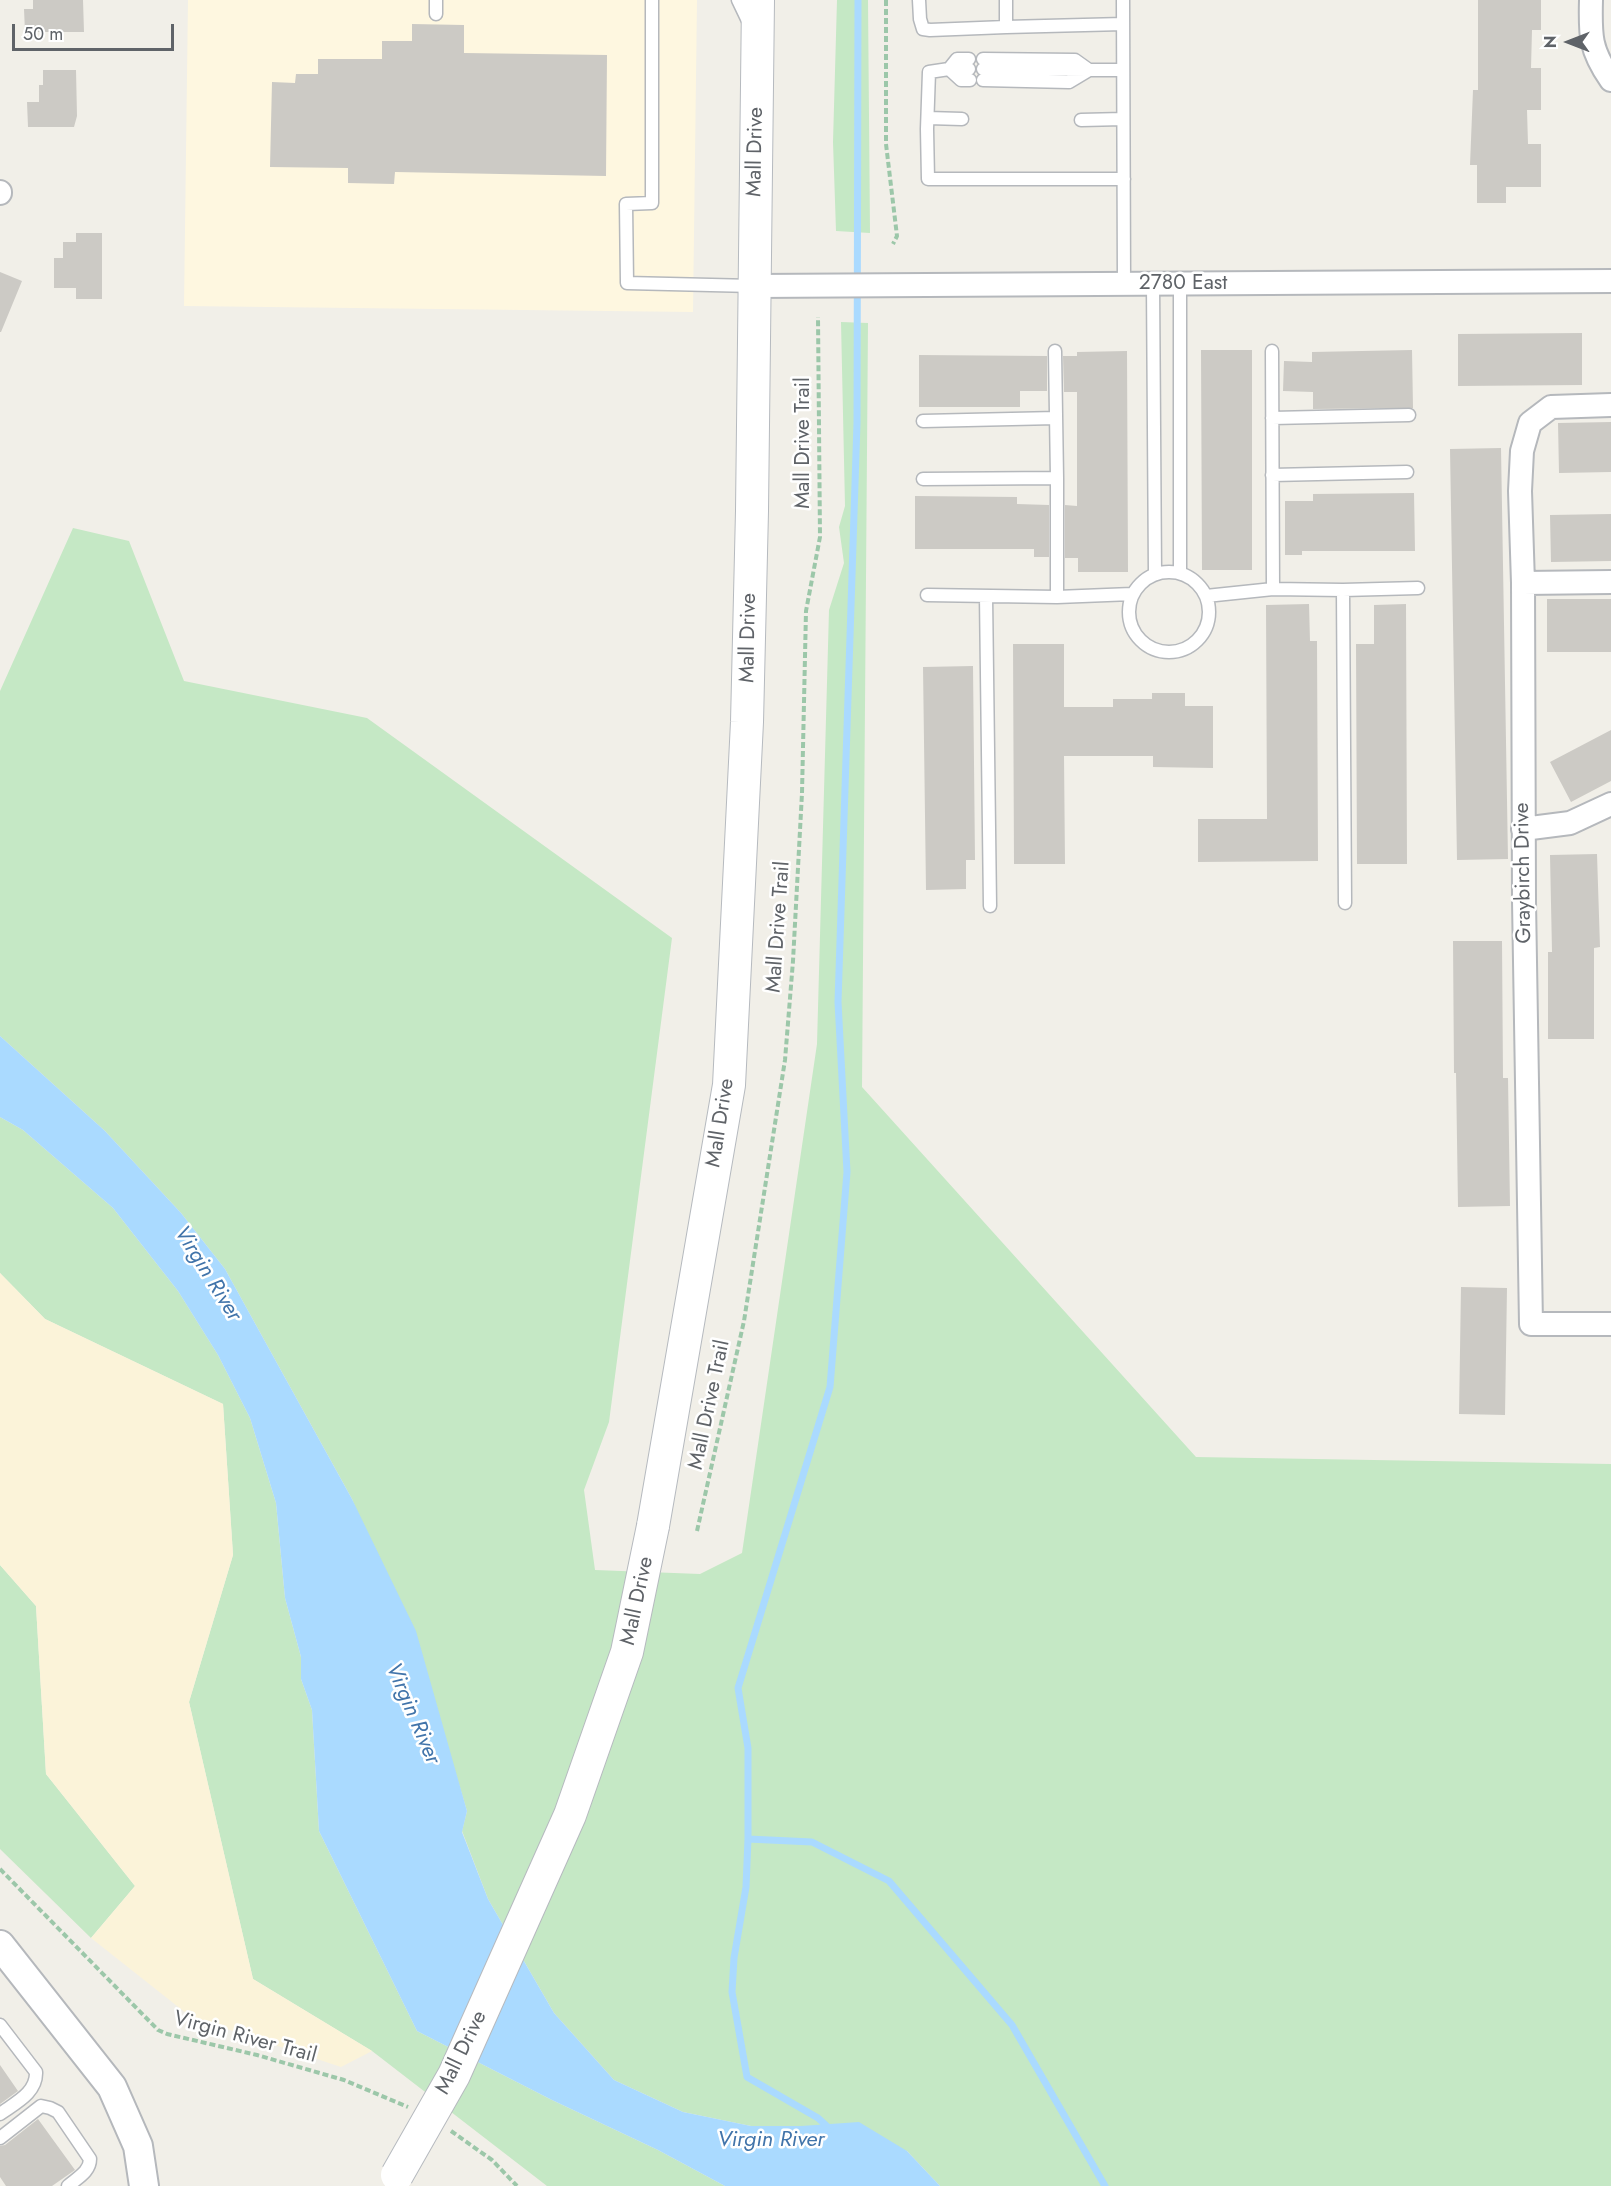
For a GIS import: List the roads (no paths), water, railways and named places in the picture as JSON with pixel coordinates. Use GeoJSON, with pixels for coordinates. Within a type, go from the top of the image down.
{"type":"FeatureCollection","features":[{"type":"Feature","properties":{"kind":"main road","name":"Mall Drive"},"geometry":{"type":"LineString","coordinates":[[393,2181],[454,2075],[570,1815],[627,1653],[653,1526],[729,1085],[747,722],[758,0]]}},
{"type":"Feature","properties":{"kind":"street"},"geometry":{"type":"LineString","coordinates":[[1591,0],[1590,35],[1598,61],[1611,80]]}},
{"type":"Feature","properties":{"kind":"street","name":"2780 East"},"geometry":{"type":"LineString","coordinates":[[754,286],[1611,281]]}},
{"type":"Feature","properties":{"kind":"street","name":"Graybirch Drive"},"geometry":{"type":"LineString","coordinates":[[1611,405],[1551,407],[1530,423],[1522,451],[1520,491],[1531,1324],[1611,1324]]}},
{"type":"Feature","properties":{"kind":"street"},"geometry":{"type":"LineString","coordinates":[[1523,583],[1611,582]]}},
{"type":"Feature","properties":{"kind":"street"},"geometry":{"type":"LineString","coordinates":[[1523,829],[1570,823],[1611,804]]}},
{"type":"Feature","properties":{"kind":"street"},"geometry":{"type":"LineString","coordinates":[[0,1945],[112,2087],[138,2146],[144,2186]]}},
{"type":"Feature","properties":{"kind":"lane"},"geometry":{"type":"LineString","coordinates":[[436,0],[436,14]]}},
{"type":"Feature","properties":{"kind":"lane"},"geometry":{"type":"LineString","coordinates":[[652,0],[652,203],[626,204],[627,283],[754,286]]}},
{"type":"Feature","properties":{"kind":"lane"},"geometry":{"type":"LineString","coordinates":[[738,0],[758,41]]}},
{"type":"Feature","properties":{"kind":"lane"},"geometry":{"type":"LineString","coordinates":[[919,0],[923,29],[1123,24]]}},
{"type":"Feature","properties":{"kind":"lane"},"geometry":{"type":"LineString","coordinates":[[1006,0],[1006,27]]}},
{"type":"Feature","properties":{"kind":"lane"},"geometry":{"type":"LineString","coordinates":[[1123,0],[1124,284]]}},
{"type":"Feature","properties":{"kind":"lane"},"geometry":{"type":"LineString","coordinates":[[1089,70],[1075,60],[929,72],[928,179],[1124,179]]}},
{"type":"Feature","properties":{"kind":"lane"},"geometry":{"type":"LineString","coordinates":[[976,69],[1069,82],[1089,70],[1123,70]]}},
{"type":"Feature","properties":{"kind":"lane"},"geometry":{"type":"LineString","coordinates":[[928,118],[962,119]]}},
{"type":"Feature","properties":{"kind":"lane"},"geometry":{"type":"LineString","coordinates":[[1081,120],[1123,119]]}},
{"type":"Feature","properties":{"kind":"lane"},"geometry":{"type":"LineString","coordinates":[[1153,284],[1155,574]]}},
{"type":"Feature","properties":{"kind":"lane"},"geometry":{"type":"LineString","coordinates":[[1180,284],[1180,573]]}},
{"type":"Feature","properties":{"kind":"lane"},"geometry":{"type":"LineString","coordinates":[[1055,351],[1057,597]]}},
{"type":"Feature","properties":{"kind":"lane"},"geometry":{"type":"LineString","coordinates":[[1272,351],[1273,589]]}},
{"type":"Feature","properties":{"kind":"lane"},"geometry":{"type":"LineString","coordinates":[[1272,418],[1409,415]]}},
{"type":"Feature","properties":{"kind":"lane"},"geometry":{"type":"LineString","coordinates":[[923,421],[1056,418]]}},
{"type":"Feature","properties":{"kind":"lane"},"geometry":{"type":"LineString","coordinates":[[1272,475],[1407,472]]}},
{"type":"Feature","properties":{"kind":"lane"},"geometry":{"type":"LineString","coordinates":[[923,479],[1057,478]]}},
{"type":"Feature","properties":{"kind":"lane"},"geometry":{"type":"LineString","coordinates":[[1167,571],[1180,573],[1191,578],[1206,596],[1209,609],[1208,623],[1202,635],[1193,644],[1181,650],[1167,652],[1155,650],[1143,643],[1134,633],[1129,620],[1128,607],[1132,594],[1146,578],[1155,574],[1167,571]]}},
{"type":"Feature","properties":{"kind":"lane"},"geometry":{"type":"LineString","coordinates":[[1206,596],[1273,589],[1418,588]]}},
{"type":"Feature","properties":{"kind":"lane"},"geometry":{"type":"LineString","coordinates":[[1343,590],[1345,903]]}},
{"type":"Feature","properties":{"kind":"lane"},"geometry":{"type":"LineString","coordinates":[[927,595],[1057,597],[1132,594]]}},
{"type":"Feature","properties":{"kind":"lane"},"geometry":{"type":"LineString","coordinates":[[987,596],[990,906]]}},
{"type":"Feature","properties":{"kind":"lane"},"geometry":{"type":"LineString","coordinates":[[0,2025],[36,2072],[36,2081],[32,2089],[0,2114]]}},
{"type":"Feature","properties":{"kind":"lane"},"geometry":{"type":"LineString","coordinates":[[0,2138],[41,2106],[58,2112],[90,2159],[90,2166],[68,2186]]}},
{"type":"Feature","properties":{"kind":"water","name":"Virgin River"},"geometry":{"type":"Polygon","coordinates":[[[0,1036],[105,1131],[181,1213],[225,1269],[352,1499],[416,1631],[467,1811],[462,1832],[488,1899],[554,2013],[614,2080],[683,2112],[751,2126],[801,2126],[859,2122],[907,2151],[940,2186],[725,2186],[658,2150],[552,2100],[417,2031],[319,1831],[312,1710],[301,1679],[301,1657],[285,1598],[276,1503],[250,1418],[218,1355],[178,1291],[113,1208],[23,1130],[0,1117],[0,1036]]]}},
{"type":"Feature","properties":{"kind":"waterway","name":"Virgin River"},"geometry":{"type":"LineString","coordinates":[[830,2129],[818,2118],[747,2077],[732,1992],[734,1958],[746,1887],[748,1839],[748,1748],[738,1688],[830,1387],[847,1172],[838,1002],[857,423],[858,0]]}},
{"type":"Feature","properties":{"kind":"waterway"},"geometry":{"type":"LineString","coordinates":[[748,1839],[812,1842],[889,1881],[1012,2025],[1105,2186]]}}]}
